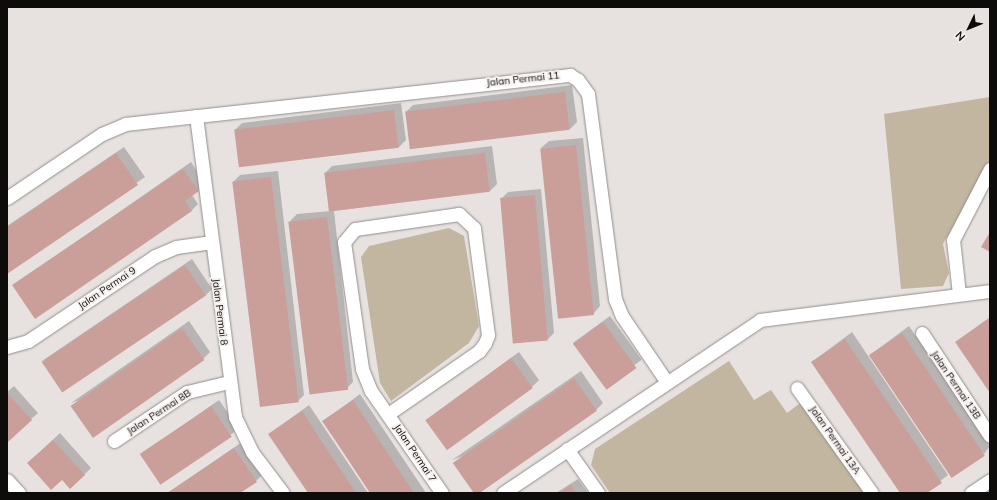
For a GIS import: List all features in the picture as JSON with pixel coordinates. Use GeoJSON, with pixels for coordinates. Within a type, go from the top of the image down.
{"type":"FeatureCollection","features":[{"type":"Feature","properties":{"kind":"street","name":"Jalan Permai 11"},"geometry":{"type":"LineString","coordinates":[[7,198],[102,134],[125,124],[561,74],[578,80],[588,94],[615,299],[622,316],[666,381]]}},
{"type":"Feature","properties":{"kind":"street","name":"Jalan Permai 8"},"geometry":{"type":"LineString","coordinates":[[196,116],[229,382],[241,434],[277,491]]}},
{"type":"Feature","properties":{"kind":"street"},"geometry":{"type":"LineString","coordinates":[[959,294],[953,240],[990,170]]}},
{"type":"Feature","properties":{"kind":"street","name":"Jalan Permai 7"},"geometry":{"type":"LineString","coordinates":[[388,414],[479,351],[485,343],[488,335],[474,228],[459,214],[355,229],[344,242],[362,369],[371,391],[442,493]]}},
{"type":"Feature","properties":{"kind":"street","name":"Jalan Permai 9"},"geometry":{"type":"LineString","coordinates":[[7,347],[28,341],[155,256],[176,247],[212,242]]}},
{"type":"Feature","properties":{"kind":"street"},"geometry":{"type":"LineString","coordinates":[[503,493],[748,326],[771,316],[990,291]]}},
{"type":"Feature","properties":{"kind":"street","name":"Jalan Permai 13B"},"geometry":{"type":"LineString","coordinates":[[922,333],[990,436]]}},
{"type":"Feature","properties":{"kind":"street","name":"Jalan Permai 8B"},"geometry":{"type":"LineString","coordinates":[[114,441],[187,392],[229,382]]}},
{"type":"Feature","properties":{"kind":"street","name":"Jalan Permai 13A"},"geometry":{"type":"LineString","coordinates":[[797,388],[872,493]]}},
{"type":"Feature","properties":{"kind":"street"},"geometry":{"type":"LineString","coordinates":[[567,449],[598,493]]}},
{"type":"Feature","properties":{"kind":"street"},"geometry":{"type":"LineString","coordinates":[[7,480],[19,493]]}},
{"type":"Feature","properties":{"kind":"street"},"geometry":{"type":"LineString","coordinates":[[971,493],[990,480]]}},
{"type":"Feature","properties":{"kind":"shaded area"},"geometry":{"type":"Polygon","coordinates":[[[990,97],[990,160],[943,244],[949,273],[943,286],[901,289],[884,114],[990,97]]]}},
{"type":"Feature","properties":{"kind":"shaded area"},"geometry":{"type":"Polygon","coordinates":[[[449,228],[464,236],[479,326],[469,343],[391,401],[380,383],[361,257],[369,246],[449,228]]]}},
{"type":"Feature","properties":{"kind":"shaded area"},"geometry":{"type":"Polygon","coordinates":[[[729,361],[754,400],[771,390],[787,413],[803,401],[864,493],[610,493],[591,465],[595,449],[729,361]]]}},
{"type":"Feature","properties":{"kind":"building"},"geometry":{"type":"Polygon","coordinates":[[[565,92],[570,130],[410,149],[405,112],[565,92]]]}},
{"type":"Feature","properties":{"kind":"building"},"geometry":{"type":"Polygon","coordinates":[[[394,110],[399,148],[239,167],[234,130],[394,110]]]}},
{"type":"Feature","properties":{"kind":"building"},"geometry":{"type":"Polygon","coordinates":[[[576,145],[594,315],[558,319],[540,149],[576,145]]]}},
{"type":"Feature","properties":{"kind":"building"},"geometry":{"type":"Polygon","coordinates":[[[116,153],[138,185],[7,274],[7,227],[116,153]]]}},
{"type":"Feature","properties":{"kind":"building"},"geometry":{"type":"Polygon","coordinates":[[[485,153],[490,192],[329,211],[324,173],[485,153]]]}},
{"type":"Feature","properties":{"kind":"building"},"geometry":{"type":"Polygon","coordinates":[[[183,169],[199,191],[185,201],[192,211],[35,319],[12,285],[183,169]]]}},
{"type":"Feature","properties":{"kind":"building"},"geometry":{"type":"Polygon","coordinates":[[[271,177],[299,402],[260,407],[232,182],[271,177]]]}},
{"type":"Feature","properties":{"kind":"building"},"geometry":{"type":"Polygon","coordinates":[[[535,195],[548,340],[513,343],[500,198],[535,195]]]}},
{"type":"Feature","properties":{"kind":"building"},"geometry":{"type":"Polygon","coordinates":[[[327,217],[348,390],[309,394],[288,222],[327,217]]]}},
{"type":"Feature","properties":{"kind":"building"},"geometry":{"type":"Polygon","coordinates":[[[990,232],[990,252],[981,247],[990,232]]]}},
{"type":"Feature","properties":{"kind":"building"},"geometry":{"type":"Polygon","coordinates":[[[185,265],[206,296],[62,392],[42,362],[185,265]]]}},
{"type":"Feature","properties":{"kind":"building"},"geometry":{"type":"Polygon","coordinates":[[[988,319],[990,322],[990,393],[955,342],[988,319]]]}},
{"type":"Feature","properties":{"kind":"building"},"geometry":{"type":"Polygon","coordinates":[[[603,322],[637,368],[607,390],[573,344],[603,322]]]}},
{"type":"Feature","properties":{"kind":"building"},"geometry":{"type":"Polygon","coordinates":[[[182,328],[204,360],[93,438],[71,406],[182,328]]]}},
{"type":"Feature","properties":{"kind":"building"},"geometry":{"type":"Polygon","coordinates":[[[902,333],[985,456],[952,478],[869,355],[902,333]]]}},
{"type":"Feature","properties":{"kind":"building"},"geometry":{"type":"Polygon","coordinates":[[[845,339],[942,483],[927,493],[900,493],[811,362],[845,339]]]}},
{"type":"Feature","properties":{"kind":"building"},"geometry":{"type":"Polygon","coordinates":[[[511,358],[533,388],[447,450],[425,420],[511,358]]]}},
{"type":"Feature","properties":{"kind":"building"},"geometry":{"type":"Polygon","coordinates":[[[574,378],[597,411],[480,493],[474,493],[453,463],[574,378]]]}},
{"type":"Feature","properties":{"kind":"building"},"geometry":{"type":"Polygon","coordinates":[[[7,393],[32,420],[8,442],[7,441],[7,393]]]}},
{"type":"Feature","properties":{"kind":"building"},"geometry":{"type":"Polygon","coordinates":[[[353,400],[414,493],[370,493],[322,421],[353,400]]]}},
{"type":"Feature","properties":{"kind":"building"},"geometry":{"type":"Polygon","coordinates":[[[211,406],[232,437],[160,485],[140,454],[211,406]]]}},
{"type":"Feature","properties":{"kind":"building"},"geometry":{"type":"Polygon","coordinates":[[[302,411],[356,493],[308,493],[268,434],[302,411]]]}},
{"type":"Feature","properties":{"kind":"building"},"geometry":{"type":"Polygon","coordinates":[[[53,440],[85,475],[70,489],[62,480],[51,490],[27,463],[53,440]]]}},
{"type":"Feature","properties":{"kind":"building"},"geometry":{"type":"Polygon","coordinates":[[[234,448],[257,482],[240,493],[167,493],[234,448]]]}},
{"type":"Feature","properties":{"kind":"building"},"geometry":{"type":"Polygon","coordinates":[[[571,485],[576,493],[559,493],[571,485]]]}}]}
